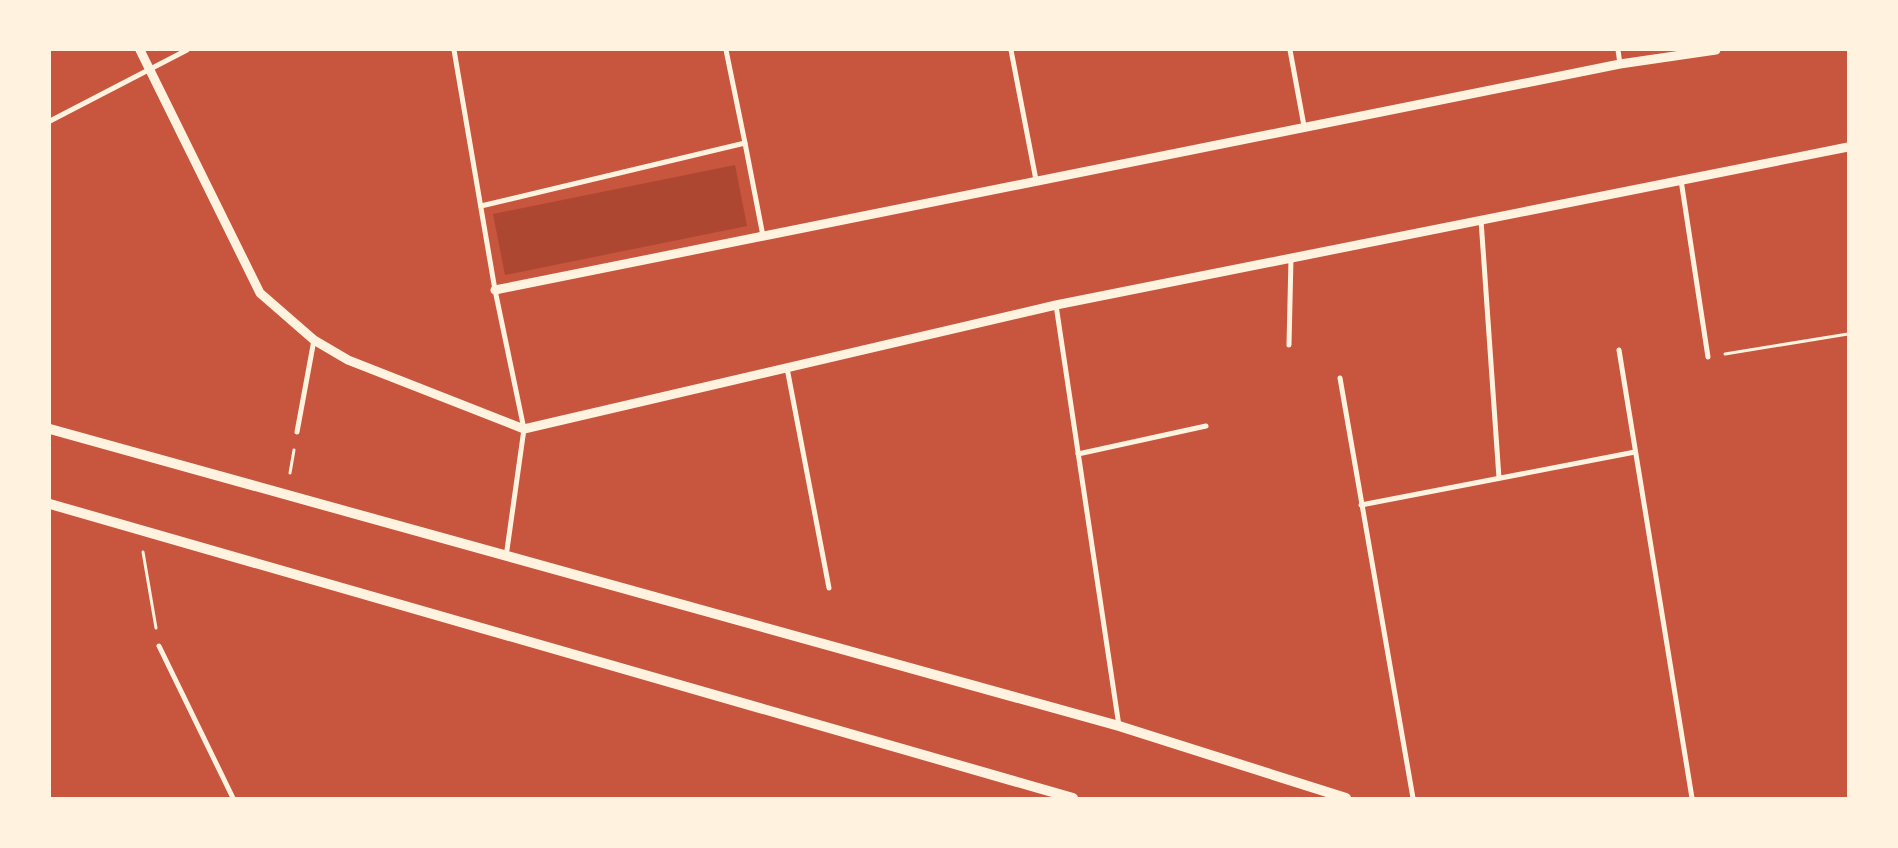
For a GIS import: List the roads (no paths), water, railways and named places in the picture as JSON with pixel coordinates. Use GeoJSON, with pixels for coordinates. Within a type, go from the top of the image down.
{"type":"FeatureCollection","features":[{"type":"Feature","properties":{"kind":"main road"},"geometry":{"type":"LineString","coordinates":[[50,429],[1120,726],[1346,798]]}},
{"type":"Feature","properties":{"kind":"main road"},"geometry":{"type":"LineString","coordinates":[[50,504],[1073,798]]}},
{"type":"Feature","properties":{"kind":"street"},"geometry":{"type":"LineString","coordinates":[[140,50],[260,293],[314,340],[348,360],[524,429],[1056,305],[1848,147]]}},
{"type":"Feature","properties":{"kind":"street"},"geometry":{"type":"LineString","coordinates":[[50,120],[187,50]]}},
{"type":"Feature","properties":{"kind":"street"},"geometry":{"type":"LineString","coordinates":[[454,50],[495,290],[524,429],[506,557]]}},
{"type":"Feature","properties":{"kind":"street"},"geometry":{"type":"LineString","coordinates":[[726,50],[763,236]]}},
{"type":"Feature","properties":{"kind":"street"},"geometry":{"type":"LineString","coordinates":[[1011,50],[1036,180]]}},
{"type":"Feature","properties":{"kind":"street"},"geometry":{"type":"LineString","coordinates":[[1290,50],[1304,126]]}},
{"type":"Feature","properties":{"kind":"street"},"geometry":{"type":"LineString","coordinates":[[1618,50],[1620,64]]}},
{"type":"Feature","properties":{"kind":"street"},"geometry":{"type":"LineString","coordinates":[[495,290],[1304,126],[1620,64],[1716,50]]}},
{"type":"Feature","properties":{"kind":"street"},"geometry":{"type":"LineString","coordinates":[[481,206],[745,143]]}},
{"type":"Feature","properties":{"kind":"street"},"geometry":{"type":"LineString","coordinates":[[1681,180],[1708,357]]}},
{"type":"Feature","properties":{"kind":"street"},"geometry":{"type":"LineString","coordinates":[[1481,220],[1499,478]]}},
{"type":"Feature","properties":{"kind":"street"},"geometry":{"type":"LineString","coordinates":[[1289,344],[1291,258]]}},
{"type":"Feature","properties":{"kind":"street"},"geometry":{"type":"LineString","coordinates":[[1056,305],[1120,726]]}},
{"type":"Feature","properties":{"kind":"street"},"geometry":{"type":"LineString","coordinates":[[297,432],[314,340]]}},
{"type":"Feature","properties":{"kind":"street"},"geometry":{"type":"LineString","coordinates":[[1619,350],[1692,798]]}},
{"type":"Feature","properties":{"kind":"street"},"geometry":{"type":"LineString","coordinates":[[787,368],[829,588]]}},
{"type":"Feature","properties":{"kind":"street"},"geometry":{"type":"LineString","coordinates":[[1340,378],[1413,798]]}},
{"type":"Feature","properties":{"kind":"street"},"geometry":{"type":"LineString","coordinates":[[1078,454],[1206,426]]}},
{"type":"Feature","properties":{"kind":"street"},"geometry":{"type":"LineString","coordinates":[[1361,504],[1635,452]]}},
{"type":"Feature","properties":{"kind":"street"},"geometry":{"type":"LineString","coordinates":[[159,646],[233,798]]}}]}
